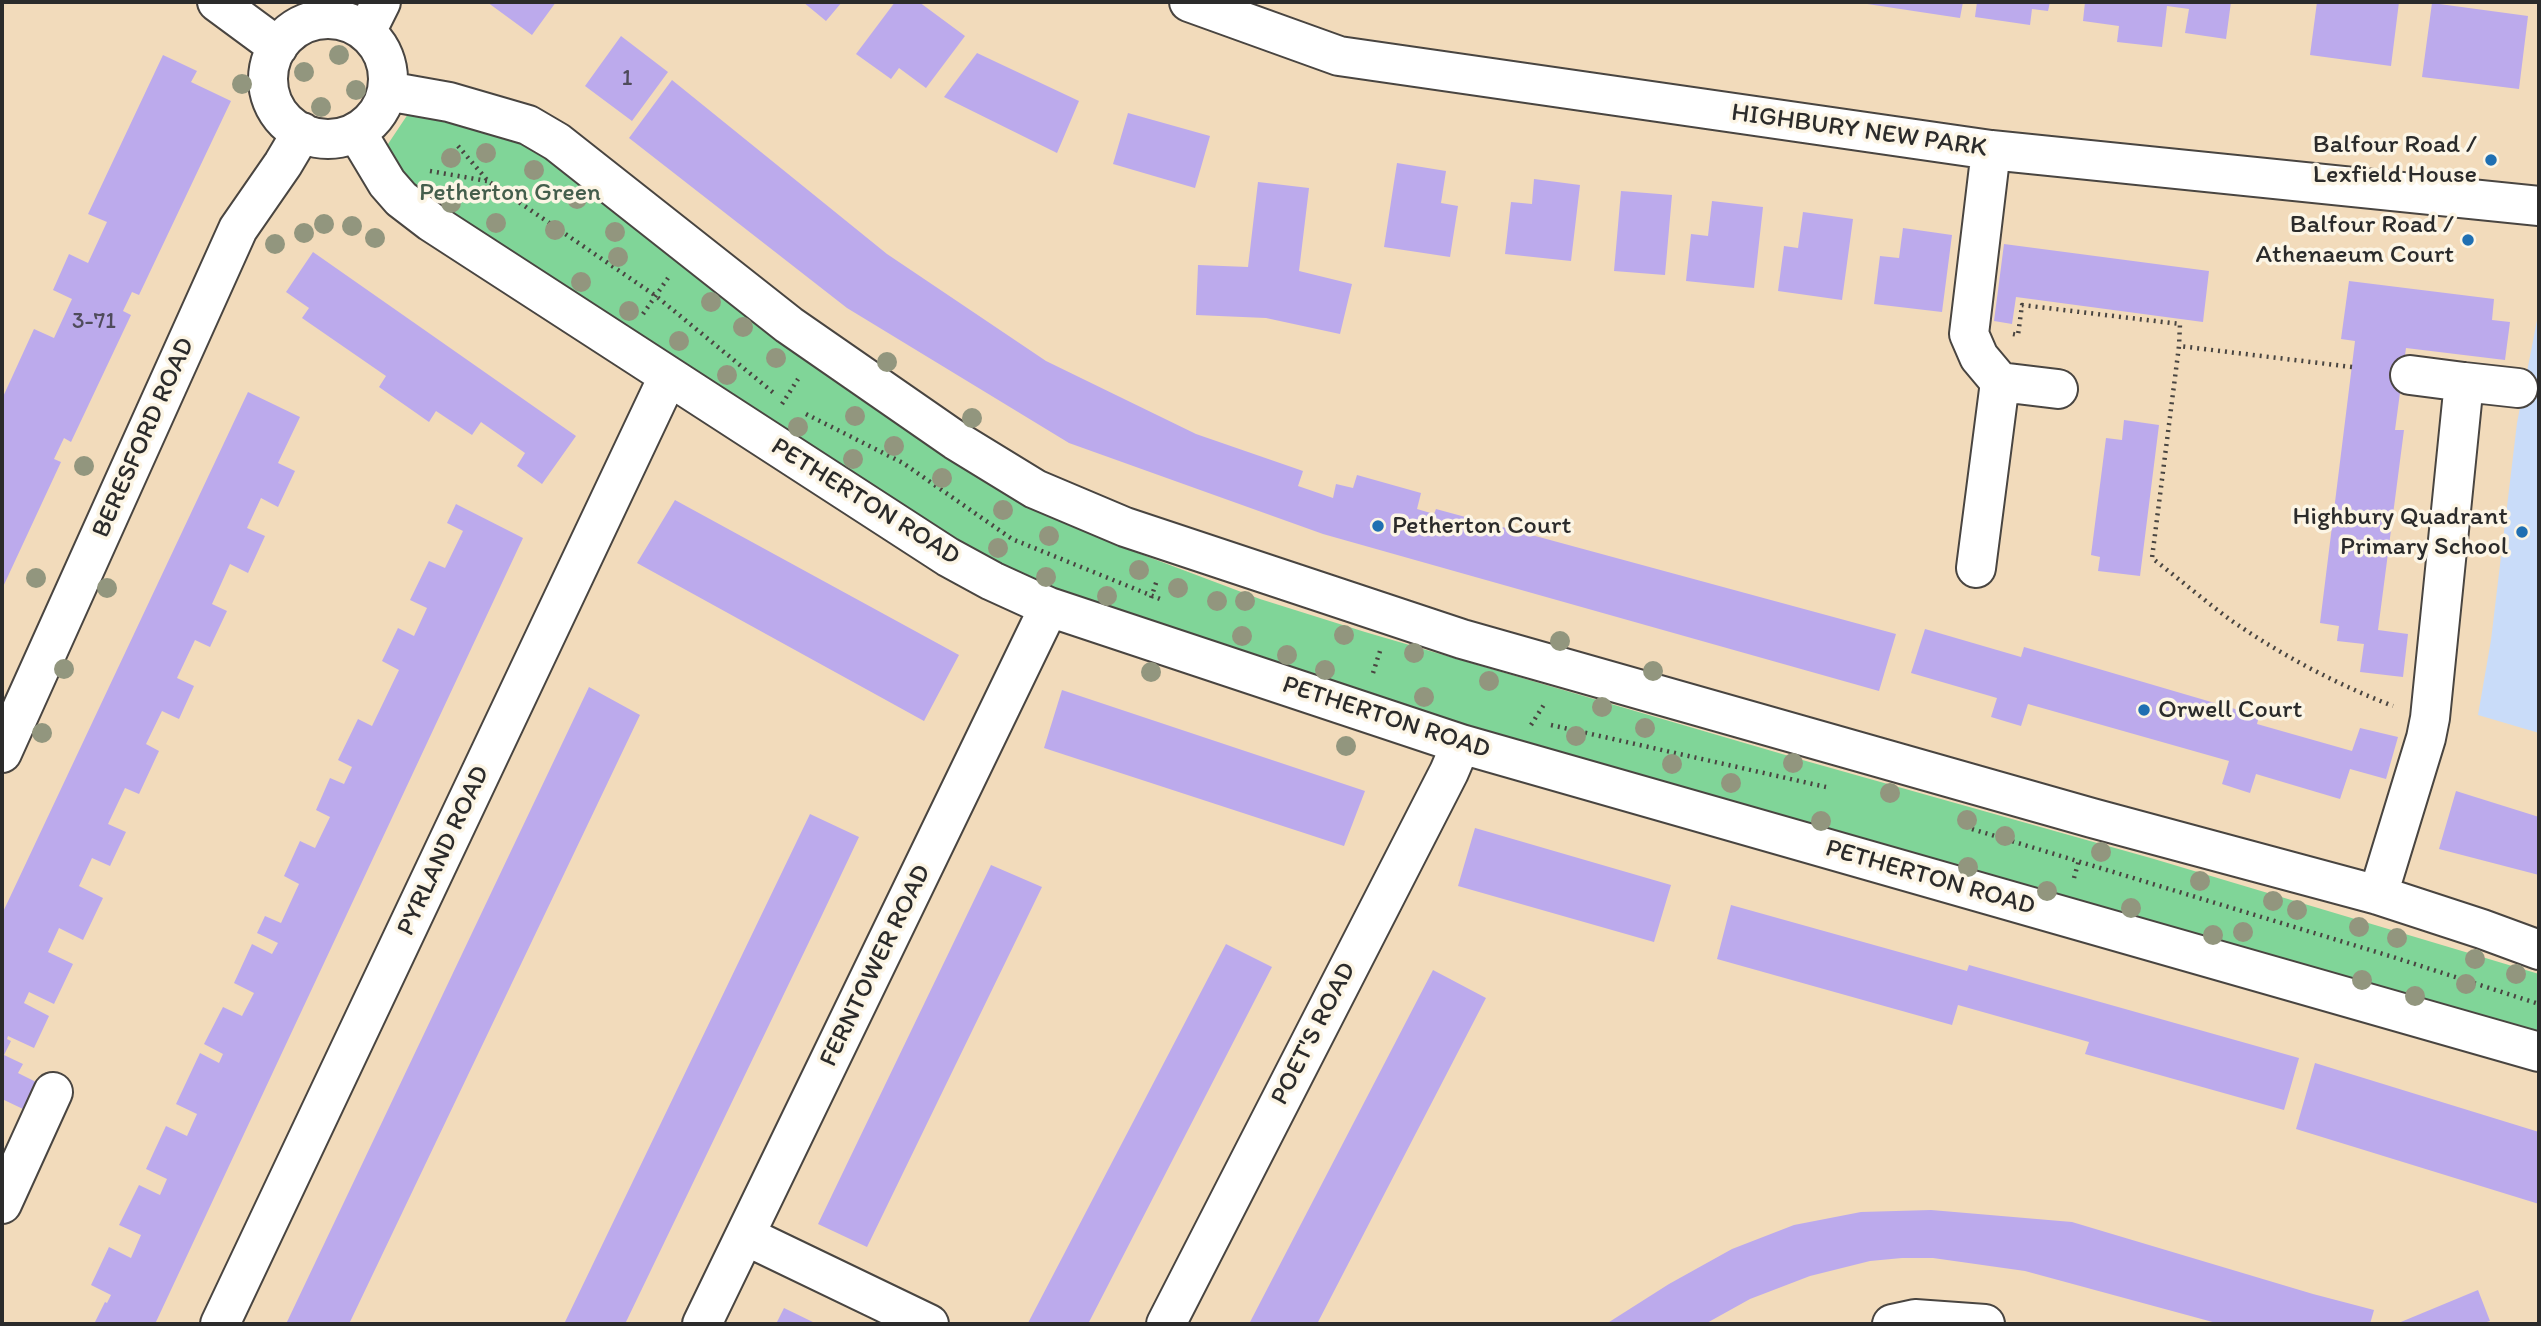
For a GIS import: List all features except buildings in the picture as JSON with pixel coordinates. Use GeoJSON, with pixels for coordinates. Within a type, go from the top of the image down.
{"type":"FeatureCollection","features":[{"type":"Feature","properties":{"kind":"street"},"geometry":{"type":"LineString","coordinates":[[217,2],[278,47]]}},
{"type":"Feature","properties":{"kind":"street","name":"HIGHBURY NEW PARK"},"geometry":{"type":"LineString","coordinates":[[1189,2],[1339,56],[1990,150],[2539,206]]}},
{"type":"Feature","properties":{"kind":"street"},"geometry":{"type":"LineString","coordinates":[[374,17],[388,70],[387,90],[380,110],[357,133],[329,139],[313,138],[302,132],[281,116],[271,97],[270,61],[278,47],[298,28],[317,20],[374,17]]}},
{"type":"Feature","properties":{"kind":"street"},"geometry":{"type":"LineString","coordinates":[[387,90],[449,102],[528,125],[548,136],[789,325],[994,465],[1035,489],[1125,527],[1462,639],[2092,818],[2378,895],[2539,950]]}},
{"type":"Feature","properties":{"kind":"street","name":"BERESFORD ROAD"},"geometry":{"type":"LineString","coordinates":[[2,753],[238,229],[302,132]]}},
{"type":"Feature","properties":{"kind":"street","name":"PETHERTON ROAD"},"geometry":{"type":"LineString","coordinates":[[357,133],[387,183],[412,209],[948,557],[1049,607],[1461,744],[2539,1052]]}},
{"type":"Feature","properties":{"kind":"street"},"geometry":{"type":"LineString","coordinates":[[1976,568],[2000,382],[1972,345],[1969,328],[1990,150]]}},
{"type":"Feature","properties":{"kind":"street"},"geometry":{"type":"LineString","coordinates":[[2410,375],[2518,388]]}},
{"type":"Feature","properties":{"kind":"street","name":"PYRLAND ROAD"},"geometry":{"type":"LineString","coordinates":[[220,1324],[668,377]]}},
{"type":"Feature","properties":{"kind":"street"},"geometry":{"type":"LineString","coordinates":[[2000,382],[2058,389]]}},
{"type":"Feature","properties":{"kind":"street"},"geometry":{"type":"LineString","coordinates":[[2378,895],[2430,718],[2465,382]]}},
{"type":"Feature","properties":{"kind":"street","name":"FERNTOWER ROAD"},"geometry":{"type":"LineString","coordinates":[[702,1324],[1049,607]]}},
{"type":"Feature","properties":{"kind":"street","name":"POET'S ROAD"},"geometry":{"type":"LineString","coordinates":[[1166,1324],[1461,744]]}},
{"type":"Feature","properties":{"kind":"street"},"geometry":{"type":"LineString","coordinates":[[2,1204],[53,1092]]}},
{"type":"Feature","properties":{"kind":"street"},"geometry":{"type":"LineString","coordinates":[[746,1236],[929,1324]]}},
{"type":"Feature","properties":{"kind":"street"},"geometry":{"type":"LineString","coordinates":[[1892,1324],[1915,1319],[1985,1324]]}},
{"type":"Feature","properties":{"kind":"path"},"geometry":{"type":"LineString","coordinates":[[424,171],[488,181],[454,142]]}},
{"type":"Feature","properties":{"kind":"path"},"geometry":{"type":"LineString","coordinates":[[642,315],[669,276]]}},
{"type":"Feature","properties":{"kind":"path"},"geometry":{"type":"LineString","coordinates":[[1969,328],[2018,335],[2022,305],[2180,324],[2152,558],[2231,620],[2287,656],[2355,691],[2430,718]]}},
{"type":"Feature","properties":{"kind":"path"},"geometry":{"type":"LineString","coordinates":[[2179,346],[2352,368]]}},
{"type":"Feature","properties":{"kind":"path"},"geometry":{"type":"LineString","coordinates":[[778,409],[804,370]]}},
{"type":"Feature","properties":{"kind":"path"},"geometry":{"type":"LineString","coordinates":[[1137,635],[1171,543]]}},
{"type":"Feature","properties":{"kind":"path"},"geometry":{"type":"LineString","coordinates":[[1360,710],[1391,616]]}},
{"type":"Feature","properties":{"kind":"path"},"geometry":{"type":"LineString","coordinates":[[1509,758],[1568,669]]}},
{"type":"Feature","properties":{"kind":"path"},"geometry":{"type":"LineString","coordinates":[[2072,885],[2082,852]]}},
{"type":"Feature","properties":{"kind":"shaded area","name":"Highbury Quadrant Primary School"},"geometry":{"type":"Polygon","coordinates":[[[2539,310],[2539,733],[2478,715],[2491,640],[2517,423],[2539,310]]]}},
{"type":"Feature","properties":{"kind":"green space","name":"Petherton Green"},"geometry":{"type":"Polygon","coordinates":[[[408,114],[442,116],[524,137],[814,363],[909,432],[994,487],[1122,547],[1260,599],[1365,632],[2154,859],[2539,974],[2539,1042],[1566,762],[997,570],[422,201],[386,147],[408,114]]]}},
{"type":"Feature","properties":{"kind":"place","name":"Balfour Road / Lexfield House"},"geometry":{"type":"Point","coordinates":[2491,160]}},
{"type":"Feature","properties":{"kind":"place","name":"Balfour Road / Athenaeum Court"},"geometry":{"type":"Point","coordinates":[2468,240]}},
{"type":"Feature","properties":{"kind":"place","name":"Petherton Court"},"geometry":{"type":"Point","coordinates":[1378,526]}},
{"type":"Feature","properties":{"kind":"place","name":"Highbury Quadrant Primary School"},"geometry":{"type":"Point","coordinates":[2522,532]}},
{"type":"Feature","properties":{"kind":"place","name":"Orwell Court"},"geometry":{"type":"Point","coordinates":[2144,710]}}]}
